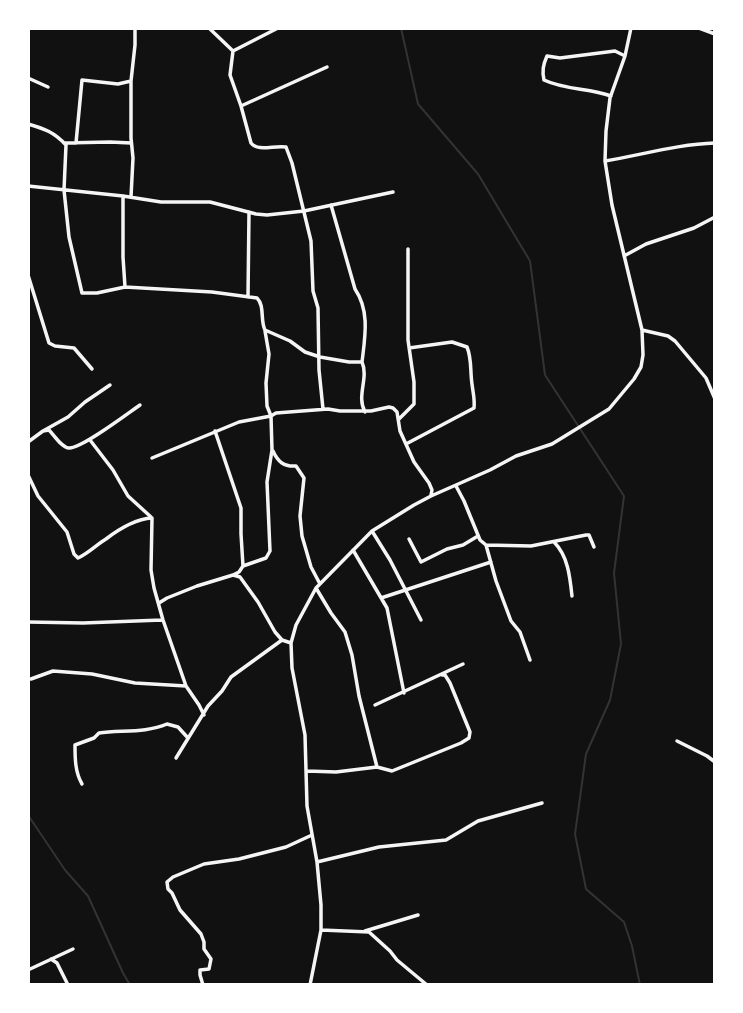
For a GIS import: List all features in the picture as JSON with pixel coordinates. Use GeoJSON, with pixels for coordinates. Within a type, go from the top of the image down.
{"type":"FeatureCollection","features":[{"type":"Feature","properties":{"kind":"street"},"geometry":{"type":"LineString","coordinates":[[131,197],[134,158],[131,143],[131,82],[135,28]]}},
{"type":"Feature","properties":{"kind":"street"},"geometry":{"type":"LineString","coordinates":[[209,28],[233,51]]}},
{"type":"Feature","properties":{"kind":"street"},"geometry":{"type":"LineString","coordinates":[[233,51],[278,28]]}},
{"type":"Feature","properties":{"kind":"street"},"geometry":{"type":"LineString","coordinates":[[310,985],[321,930],[321,905],[307,806],[304,735],[292,668],[291,643],[296,625],[316,588],[372,531],[431,496],[516,456],[552,444],[609,409],[625,392],[641,367],[642,330],[612,205],[605,162],[611,96],[625,56],[631,28]]}},
{"type":"Feature","properties":{"kind":"street"},"geometry":{"type":"LineString","coordinates":[[699,28],[715,34]]}},
{"type":"Feature","properties":{"kind":"street"},"geometry":{"type":"LineString","coordinates":[[233,51],[230,75],[249,138],[258,149],[271,146],[287,148],[304,211],[311,241],[313,291],[318,308],[323,409]]}},
{"type":"Feature","properties":{"kind":"street"},"geometry":{"type":"LineString","coordinates":[[611,96],[555,85],[544,80],[544,62],[547,56],[560,58],[615,51],[625,56]]}},
{"type":"Feature","properties":{"kind":"street"},"geometry":{"type":"LineString","coordinates":[[241,106],[327,67]]}},
{"type":"Feature","properties":{"kind":"street"},"geometry":{"type":"LineString","coordinates":[[28,78],[48,87]]}},
{"type":"Feature","properties":{"kind":"street"},"geometry":{"type":"LineString","coordinates":[[76,143],[82,80],[118,84],[131,82]]}},
{"type":"Feature","properties":{"kind":"street"},"geometry":{"type":"LineString","coordinates":[[28,124],[57,135],[66,145],[64,190],[69,240],[80,291],[84,294],[97,293],[125,287],[212,292],[260,300],[269,354],[266,383],[272,450],[267,482],[270,551],[266,558],[243,566],[233,575],[197,586],[159,603]]}},
{"type":"Feature","properties":{"kind":"street"},"geometry":{"type":"LineString","coordinates":[[64,143],[131,143]]}},
{"type":"Feature","properties":{"kind":"street"},"geometry":{"type":"LineString","coordinates":[[605,162],[678,146],[715,143]]}},
{"type":"Feature","properties":{"kind":"street"},"geometry":{"type":"LineString","coordinates":[[28,186],[123,195],[162,202],[210,202],[267,215],[304,211],[393,192]]}},
{"type":"Feature","properties":{"kind":"street"},"geometry":{"type":"LineString","coordinates":[[123,195],[125,287]]}},
{"type":"Feature","properties":{"kind":"street"},"geometry":{"type":"LineString","coordinates":[[331,205],[355,289],[362,299],[365,313],[362,362],[365,376],[361,405],[365,412]]}},
{"type":"Feature","properties":{"kind":"street"},"geometry":{"type":"LineString","coordinates":[[248,297],[249,212]]}},
{"type":"Feature","properties":{"kind":"street"},"geometry":{"type":"LineString","coordinates":[[624,256],[646,244],[694,228],[715,217]]}},
{"type":"Feature","properties":{"kind":"street"},"geometry":{"type":"LineString","coordinates":[[399,419],[414,404],[408,249]]}},
{"type":"Feature","properties":{"kind":"street"},"geometry":{"type":"LineString","coordinates":[[28,275],[49,343],[75,348],[92,369]]}},
{"type":"Feature","properties":{"kind":"street"},"geometry":{"type":"LineString","coordinates":[[265,330],[290,341],[304,352],[349,362],[362,362]]}},
{"type":"Feature","properties":{"kind":"street"},"geometry":{"type":"LineString","coordinates":[[642,330],[668,336],[676,341],[713,386],[715,399]]}},
{"type":"Feature","properties":{"kind":"street"},"geometry":{"type":"LineString","coordinates":[[406,444],[474,408],[475,397],[471,357],[467,347],[452,342],[410,348]]}},
{"type":"Feature","properties":{"kind":"street"},"geometry":{"type":"LineString","coordinates":[[28,442],[68,417],[110,385]]}},
{"type":"Feature","properties":{"kind":"street"},"geometry":{"type":"LineString","coordinates":[[43,431],[49,430],[65,447],[70,448],[90,440],[140,405]]}},
{"type":"Feature","properties":{"kind":"street"},"geometry":{"type":"LineString","coordinates":[[152,458],[239,422],[283,412],[323,409],[365,412],[388,407],[397,412],[400,431],[414,462],[429,483],[431,496]]}},
{"type":"Feature","properties":{"kind":"street"},"geometry":{"type":"LineString","coordinates":[[215,432],[241,508],[243,566]]}},
{"type":"Feature","properties":{"kind":"street"},"geometry":{"type":"LineString","coordinates":[[90,440],[113,470],[128,496],[152,518],[151,570],[154,588],[186,686],[204,715]]}},
{"type":"Feature","properties":{"kind":"street"},"geometry":{"type":"LineString","coordinates":[[272,450],[278,461],[288,467],[296,466],[304,478],[300,516],[302,536],[311,567],[320,584]]}},
{"type":"Feature","properties":{"kind":"street"},"geometry":{"type":"LineString","coordinates":[[28,475],[38,496],[67,532],[74,554],[78,558],[141,519],[152,518]]}},
{"type":"Feature","properties":{"kind":"street"},"geometry":{"type":"LineString","coordinates":[[456,485],[478,536],[486,545],[511,621],[520,632],[530,660]]}},
{"type":"Feature","properties":{"kind":"street"},"geometry":{"type":"LineString","coordinates":[[372,531],[421,620]]}},
{"type":"Feature","properties":{"kind":"street"},"geometry":{"type":"LineString","coordinates":[[486,545],[531,545],[589,535],[594,547]]}},
{"type":"Feature","properties":{"kind":"street"},"geometry":{"type":"LineString","coordinates":[[409,539],[421,562],[478,536]]}},
{"type":"Feature","properties":{"kind":"street"},"geometry":{"type":"LineString","coordinates":[[554,542],[563,553],[570,576],[572,596]]}},
{"type":"Feature","properties":{"kind":"street"},"geometry":{"type":"LineString","coordinates":[[353,550],[387,608],[404,693]]}},
{"type":"Feature","properties":{"kind":"street"},"geometry":{"type":"LineString","coordinates":[[381,598],[491,562]]}},
{"type":"Feature","properties":{"kind":"street"},"geometry":{"type":"LineString","coordinates":[[233,575],[240,577],[275,632],[291,643]]}},
{"type":"Feature","properties":{"kind":"street"},"geometry":{"type":"LineString","coordinates":[[316,588],[345,632],[377,767]]}},
{"type":"Feature","properties":{"kind":"street"},"geometry":{"type":"LineString","coordinates":[[28,622],[163,620]]}},
{"type":"Feature","properties":{"kind":"street"},"geometry":{"type":"LineString","coordinates":[[176,758],[208,706],[231,677],[282,639]]}},
{"type":"Feature","properties":{"kind":"street"},"geometry":{"type":"LineString","coordinates":[[375,705],[463,664]]}},
{"type":"Feature","properties":{"kind":"street"},"geometry":{"type":"LineString","coordinates":[[31,679],[53,671],[92,674],[135,683],[186,686]]}},
{"type":"Feature","properties":{"kind":"street"},"geometry":{"type":"LineString","coordinates":[[307,771],[358,771],[377,767],[392,771],[469,738],[470,732],[450,683],[445,675],[442,675]]}},
{"type":"Feature","properties":{"kind":"street"},"geometry":{"type":"LineString","coordinates":[[82,784],[78,778],[75,745],[94,738],[99,733],[142,731],[167,724],[178,727],[188,738]]}},
{"type":"Feature","properties":{"kind":"street"},"geometry":{"type":"LineString","coordinates":[[677,741],[715,762]]}},
{"type":"Feature","properties":{"kind":"street"},"geometry":{"type":"LineString","coordinates":[[317,862],[379,847],[446,840],[478,821],[542,803]]}},
{"type":"Feature","properties":{"kind":"street"},"geometry":{"type":"LineString","coordinates":[[203,985],[200,970],[209,969],[211,959],[204,950],[202,936],[180,910],[167,882],[204,864],[239,859],[286,847],[312,835]]}},
{"type":"Feature","properties":{"kind":"street"},"geometry":{"type":"LineString","coordinates":[[363,931],[418,915]]}},
{"type":"Feature","properties":{"kind":"street"},"geometry":{"type":"LineString","coordinates":[[321,930],[369,932],[397,961],[428,985]]}},
{"type":"Feature","properties":{"kind":"street"},"geometry":{"type":"LineString","coordinates":[[28,970],[73,949]]}},
{"type":"Feature","properties":{"kind":"street"},"geometry":{"type":"LineString","coordinates":[[51,959],[57,964],[68,985]]}},
{"type":"Feature","properties":{"kind":"waterway"},"geometry":{"type":"LineString","coordinates":[[401,28],[418,104],[478,174],[530,261],[545,375],[624,496],[614,573],[621,644],[610,700],[586,754],[575,834],[586,889],[624,922],[640,985]]}},
{"type":"Feature","properties":{"kind":"waterway"},"geometry":{"type":"LineString","coordinates":[[28,815],[65,870],[88,896],[130,985]]}}]}
